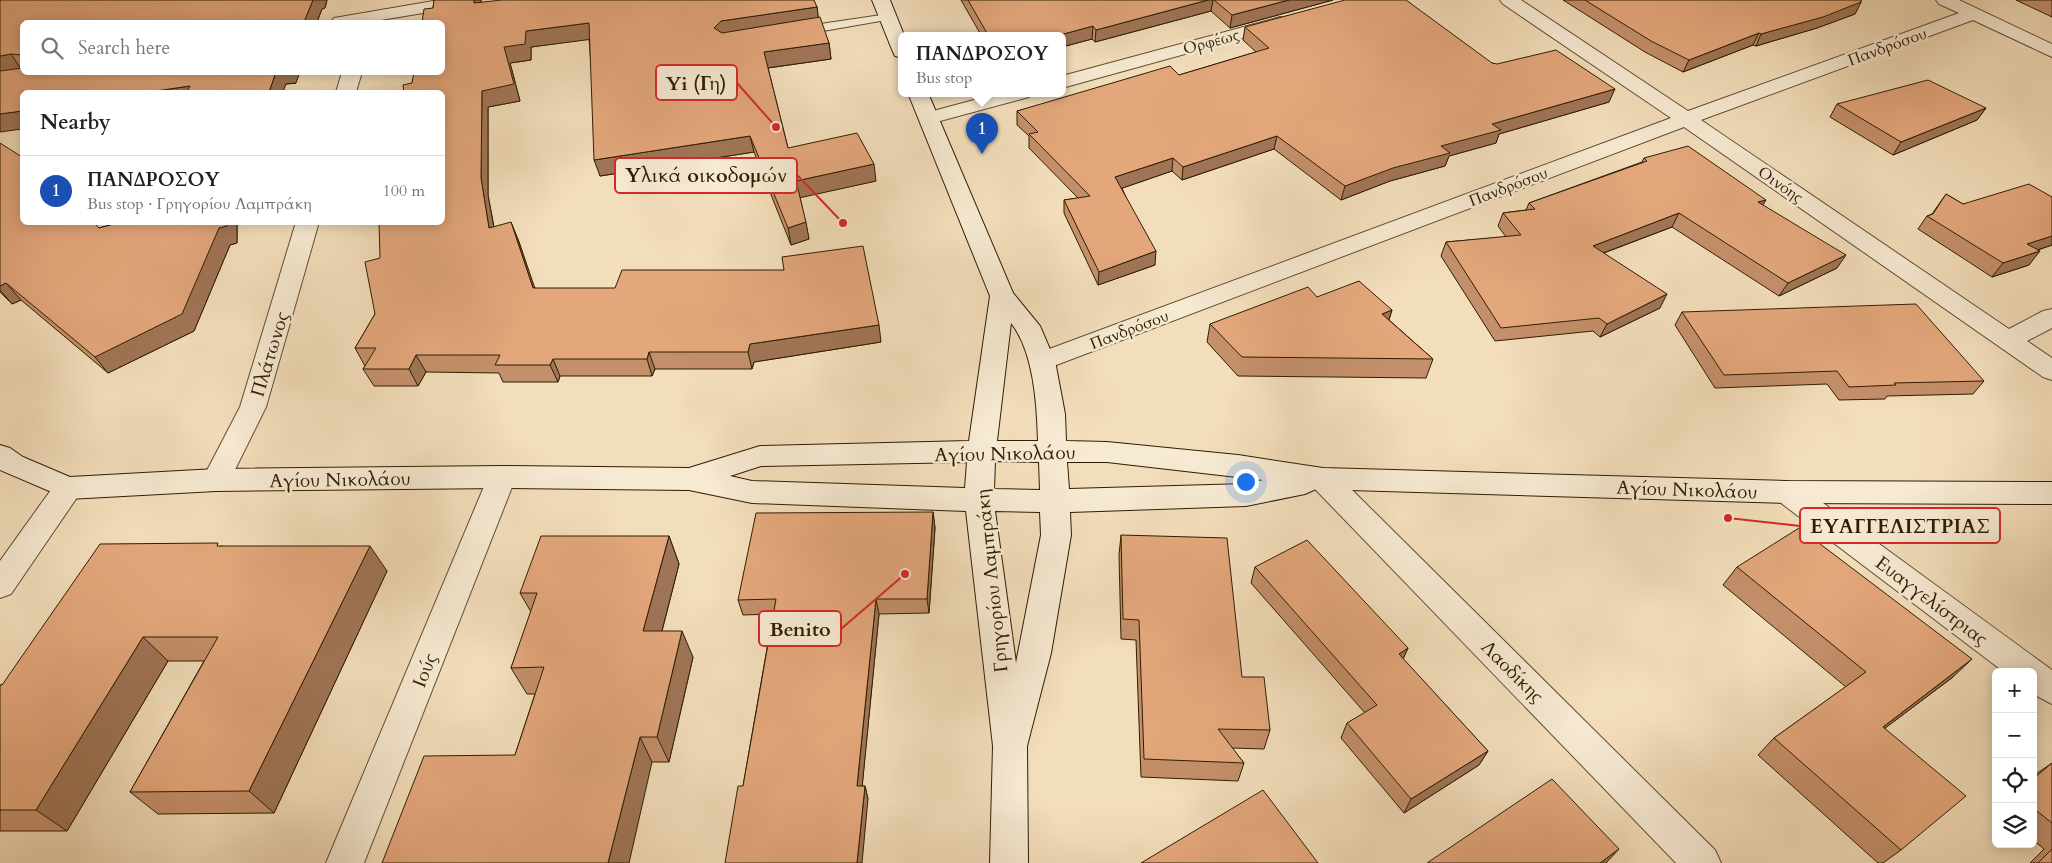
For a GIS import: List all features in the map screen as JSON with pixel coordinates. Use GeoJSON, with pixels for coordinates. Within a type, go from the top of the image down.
{"type":"FeatureCollection","features":[{"type":"Feature","properties":{"kind":"street"},"geometry":{"type":"LineString","coordinates":[[374,0],[368,20],[471,0]]}},
{"type":"Feature","properties":{"kind":"street"},"geometry":{"type":"LineString","coordinates":[[881,0],[898,42]]}},
{"type":"Feature","properties":{"kind":"street","name":"Οινόης"},"geometry":{"type":"LineString","coordinates":[[1509,0],[1686,119],[2052,371]]}},
{"type":"Feature","properties":{"kind":"street"},"geometry":{"type":"LineString","coordinates":[[1945,0],[2052,52]]}},
{"type":"Feature","properties":{"kind":"street","name":"Πανδρόσου"},"geometry":{"type":"LineString","coordinates":[[1042,361],[1686,119],[1974,14]]}},
{"type":"Feature","properties":{"kind":"street","name":"Ορφέως"},"geometry":{"type":"LineString","coordinates":[[1066,81],[1293,18]]}},
{"type":"Feature","properties":{"kind":"street"},"geometry":{"type":"LineString","coordinates":[[347,90],[351,75]]}},
{"type":"Feature","properties":{"kind":"street","name":"Γρηγορίου Λαμπράκη"},"geometry":{"type":"LineString","coordinates":[[920,97],[1002,296],[1027,326],[1042,361],[1051,414],[1056,535],[1035,653],[1010,746]]}},
{"type":"Feature","properties":{"kind":"street"},"geometry":{"type":"LineString","coordinates":[[929,118],[1007,97]]}},
{"type":"Feature","properties":{"kind":"street","name":"Πλάτωνος"},"geometry":{"type":"LineString","coordinates":[[216,480],[253,407],[307,225]]}},
{"type":"Feature","properties":{"kind":"street","name":"Γρηγορίου Λαμπράκη"},"geometry":{"type":"LineString","coordinates":[[1002,296],[982,451],[980,500],[1010,746],[1009,863]]}},
{"type":"Feature","properties":{"kind":"street"},"geometry":{"type":"LineString","coordinates":[[2008,340],[2052,317]]}},
{"type":"Feature","properties":{"kind":"street","name":"Αγίου Νικολάου"},"geometry":{"type":"LineString","coordinates":[[689,479],[760,456],[1052,451],[1107,452],[1136,455],[1238,466],[1323,480],[1786,492],[2052,493]]}},
{"type":"Feature","properties":{"kind":"street","name":"Αγίου Νικολάου"},"geometry":{"type":"LineString","coordinates":[[0,455],[13,465],[68,488],[216,480],[502,477],[689,479],[752,492],[882,498],[1054,501],[1246,495],[1323,480]]}},
{"type":"Feature","properties":{"kind":"street","name":"Ιούς"},"geometry":{"type":"LineString","coordinates":[[345,863],[502,477]]}},
{"type":"Feature","properties":{"kind":"street","name":"Λαοδίκης"},"geometry":{"type":"LineString","coordinates":[[1323,480],[1702,863]]}},
{"type":"Feature","properties":{"kind":"street"},"geometry":{"type":"LineString","coordinates":[[0,585],[68,488]]}},
{"type":"Feature","properties":{"kind":"street","name":"Ευαγγελίστριας"},"geometry":{"type":"LineString","coordinates":[[1786,492],[2024,668]]}},
{"type":"Feature","properties":{"kind":"street"},"geometry":{"type":"LineString","coordinates":[[2037,678],[2052,689]]}},
{"type":"Feature","properties":{"kind":"lane"},"geometry":{"type":"LineString","coordinates":[[792,32],[888,17]]}},
{"type":"Feature","properties":{"kind":"building"},"geometry":{"type":"Polygon","coordinates":[[[0,0],[313,0],[305,20],[20,20],[20,55],[0,56],[0,0]]]}},
{"type":"Feature","properties":{"kind":"building"},"geometry":{"type":"Polygon","coordinates":[[[434,0],[474,0],[474,3],[502,0],[814,0],[817,7],[721,21],[714,28],[722,33],[820,17],[829,43],[764,52],[788,148],[857,133],[874,164],[796,181],[806,222],[788,228],[750,136],[594,160],[589,23],[526,31],[525,44],[504,47],[514,84],[482,91],[481,178],[489,228],[511,222],[533,288],[615,288],[622,270],[784,270],[782,257],[863,246],[879,325],[750,344],[748,352],[649,352],[647,359],[553,359],[550,365],[495,365],[500,355],[416,355],[409,369],[363,369],[376,348],[355,348],[375,314],[365,262],[380,258],[379,225],[445,225],[445,90],[404,90],[403,85],[412,83],[413,75],[445,75],[445,20],[422,20],[424,9],[433,8],[434,0]]]}},
{"type":"Feature","properties":{"kind":"building"},"geometry":{"type":"Polygon","coordinates":[[[968,0],[1208,0],[1096,30],[1093,26],[1066,33],[986,32],[968,0]]]}},
{"type":"Feature","properties":{"kind":"building"},"geometry":{"type":"Polygon","coordinates":[[[1214,0],[1289,0],[1232,15],[1214,0]]]}},
{"type":"Feature","properties":{"kind":"building"},"geometry":{"type":"Polygon","coordinates":[[[1345,0],[1406,0],[1492,63],[1497,64],[1556,50],[1615,89],[1492,124],[1501,130],[1441,146],[1450,153],[1393,168],[1345,186],[1277,136],[1183,167],[1173,158],[1115,177],[1156,251],[1099,272],[1064,200],[1090,196],[1029,134],[1038,132],[1017,111],[1170,66],[1179,75],[1269,48],[1245,27],[1345,0]]]}},
{"type":"Feature","properties":{"kind":"building"},"geometry":{"type":"Polygon","coordinates":[[[1585,0],[1861,0],[1861,2],[1823,17],[1759,33],[1689,60],[1651,41],[1585,0]]]}},
{"type":"Feature","properties":{"kind":"building"},"geometry":{"type":"Polygon","coordinates":[[[20,68],[20,75],[275,75],[270,90],[188,90],[190,86],[163,90],[20,90],[20,111],[0,114],[0,71],[20,68]]]}},
{"type":"Feature","properties":{"kind":"building"},"geometry":{"type":"Polygon","coordinates":[[[1928,80],[1986,108],[1901,142],[1837,104],[1928,80]]]}},
{"type":"Feature","properties":{"kind":"building"},"geometry":{"type":"Polygon","coordinates":[[[0,143],[20,156],[20,225],[96,225],[99,228],[110,225],[227,225],[219,228],[182,314],[95,357],[6,283],[0,286],[0,143]]]}},
{"type":"Feature","properties":{"kind":"building"},"geometry":{"type":"Polygon","coordinates":[[[1688,146],[1766,200],[1758,202],[1846,255],[1788,283],[1679,213],[1593,246],[1667,294],[1607,324],[1599,318],[1501,328],[1446,242],[1521,235],[1503,213],[1535,209],[1529,203],[1647,161],[1644,158],[1688,146]]]}},
{"type":"Feature","properties":{"kind":"building"},"geometry":{"type":"Polygon","coordinates":[[[2029,184],[2052,197],[2052,236],[2027,244],[2040,251],[2003,263],[1927,216],[1933,214],[1946,194],[1963,204],[2029,184]]]}},
{"type":"Feature","properties":{"kind":"building"},"geometry":{"type":"Polygon","coordinates":[[[1359,281],[1392,310],[1382,314],[1433,359],[1242,357],[1210,324],[1308,287],[1317,297],[1359,281]]]}},
{"type":"Feature","properties":{"kind":"building"},"geometry":{"type":"Polygon","coordinates":[[[1916,304],[1984,381],[1894,383],[1896,385],[1849,387],[1837,371],[1724,375],[1682,312],[1916,304]]]}},
{"type":"Feature","properties":{"kind":"building"},"geometry":{"type":"Polygon","coordinates":[[[933,512],[927,599],[876,599],[857,786],[865,786],[857,863],[725,863],[738,786],[743,786],[776,599],[738,600],[756,513],[933,512]]]}},
{"type":"Feature","properties":{"kind":"building"},"geometry":{"type":"Polygon","coordinates":[[[1799,528],[1972,659],[1883,727],[1966,796],[1901,850],[1774,738],[1866,672],[1737,567],[1799,528]]]}},
{"type":"Feature","properties":{"kind":"building"},"geometry":{"type":"Polygon","coordinates":[[[1121,535],[1227,538],[1242,677],[1264,677],[1270,730],[1218,729],[1244,763],[1144,759],[1139,620],[1123,619],[1121,535]]]}},
{"type":"Feature","properties":{"kind":"building"},"geometry":{"type":"Polygon","coordinates":[[[541,536],[669,536],[643,631],[682,631],[657,737],[640,737],[608,863],[382,863],[424,756],[515,755],[544,667],[511,668],[537,593],[520,593],[541,536]]]}},
{"type":"Feature","properties":{"kind":"building"},"geometry":{"type":"Polygon","coordinates":[[[1307,540],[1408,648],[1399,654],[1488,751],[1411,799],[1347,723],[1377,705],[1255,567],[1307,540]]]}},
{"type":"Feature","properties":{"kind":"building"},"geometry":{"type":"Polygon","coordinates":[[[218,543],[217,546],[370,546],[249,791],[130,792],[218,637],[143,637],[36,810],[0,810],[0,685],[2,685],[100,544],[218,543]]]}},
{"type":"Feature","properties":{"kind":"building"},"geometry":{"type":"Polygon","coordinates":[[[2052,763],[2052,823],[2037,811],[2037,776],[2052,763]]]}},
{"type":"Feature","properties":{"kind":"building"},"geometry":{"type":"Polygon","coordinates":[[[1552,779],[1619,849],[1600,863],[1427,863],[1552,779]]]}},
{"type":"Feature","properties":{"kind":"building"},"geometry":{"type":"Polygon","coordinates":[[[1263,790],[1318,863],[1141,863],[1263,790]]]}},
{"type":"Feature","properties":{"kind":"building"},"geometry":{"type":"Polygon","coordinates":[[[2052,849],[2052,863],[2038,863],[2052,849]]]}},
{"type":"Feature","properties":{"kind":"place","name":"Yi (Γη)"},"geometry":{"type":"Point","coordinates":[776,127]}},
{"type":"Feature","properties":{"kind":"place","name":"ΠΑΝΔΡΟΣΟΥ"},"geometry":{"type":"Point","coordinates":[982,154]}},
{"type":"Feature","properties":{"kind":"place","name":"Υλικά οικοδομών"},"geometry":{"type":"Point","coordinates":[843,223]}},
{"type":"Feature","properties":{"kind":"place","name":"ΕΥΑΓΓΕΛΙΣΤΡΙΑΣ"},"geometry":{"type":"Point","coordinates":[1728,518]}},
{"type":"Feature","properties":{"kind":"place","name":"Benito"},"geometry":{"type":"Point","coordinates":[905,574]}}]}
